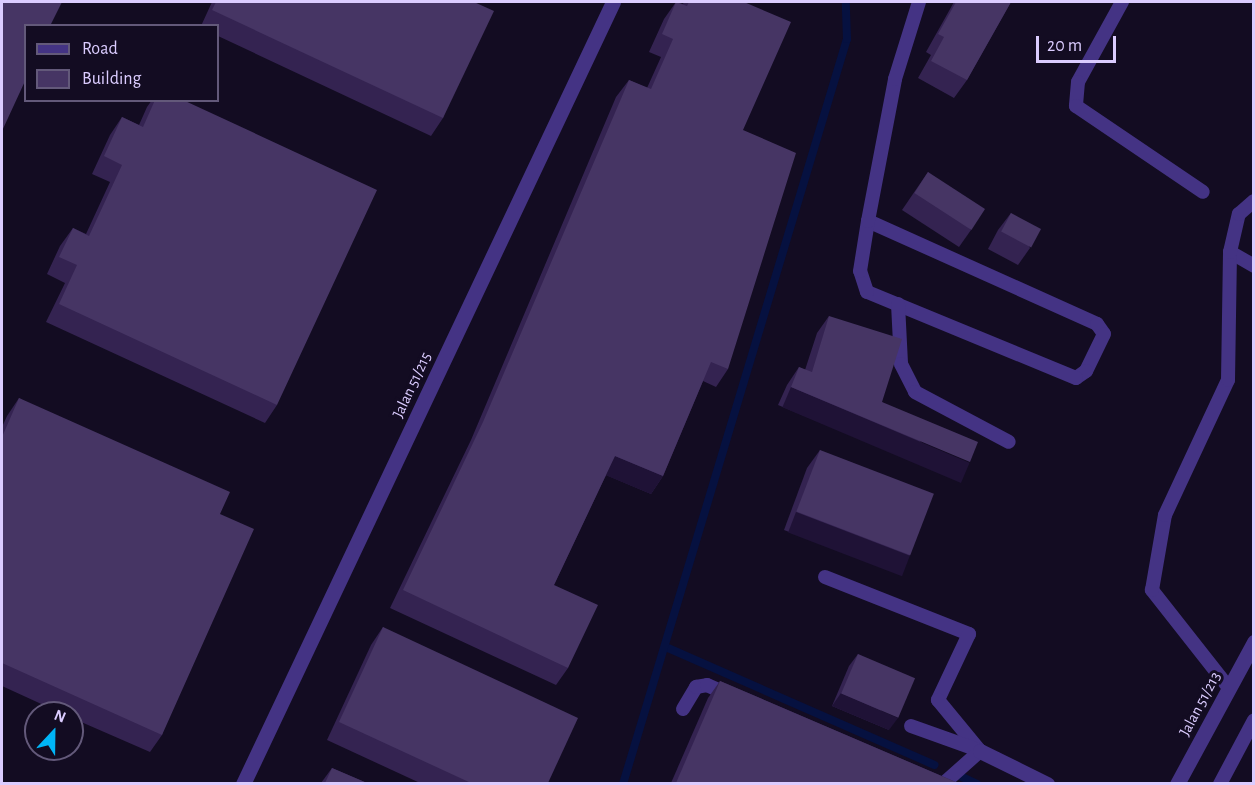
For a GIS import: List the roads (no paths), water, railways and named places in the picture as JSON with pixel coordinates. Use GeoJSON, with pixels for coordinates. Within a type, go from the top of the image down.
{"type":"FeatureCollection","features":[{"type":"Feature","properties":{"kind":"street","name":"Jalan 51/215"},"geometry":{"type":"LineString","coordinates":[[243,783],[613,2]]}},
{"type":"Feature","properties":{"kind":"street","name":"Jalan 51/213"},"geometry":{"type":"LineString","coordinates":[[1177,783],[1254,642]]}},
{"type":"Feature","properties":{"kind":"street"},"geometry":{"type":"LineString","coordinates":[[980,751],[1047,783]]}},
{"type":"Feature","properties":{"kind":"lane"},"geometry":{"type":"LineString","coordinates":[[868,221],[1097,324],[1104,334],[1086,371],[1076,378],[867,292],[860,271],[868,221],[895,79],[919,2]]}},
{"type":"Feature","properties":{"kind":"lane"},"geometry":{"type":"LineString","coordinates":[[1122,2],[1078,82],[1076,106],[1203,192]]}},
{"type":"Feature","properties":{"kind":"lane"},"geometry":{"type":"LineString","coordinates":[[1229,688],[1152,590],[1166,515],[1228,380],[1230,252],[1239,214],[1254,201]]}},
{"type":"Feature","properties":{"kind":"lane"},"geometry":{"type":"LineString","coordinates":[[1230,252],[1254,266]]}},
{"type":"Feature","properties":{"kind":"lane"},"geometry":{"type":"LineString","coordinates":[[898,304],[901,364],[915,392],[1009,441]]}},
{"type":"Feature","properties":{"kind":"lane"},"geometry":{"type":"LineString","coordinates":[[825,576],[969,634],[938,700],[980,751]]}},
{"type":"Feature","properties":{"kind":"lane"},"geometry":{"type":"LineString","coordinates":[[683,709],[696,687],[707,685],[751,704]]}},
{"type":"Feature","properties":{"kind":"lane"},"geometry":{"type":"LineString","coordinates":[[1220,783],[1254,720]]}},
{"type":"Feature","properties":{"kind":"lane"},"geometry":{"type":"LineString","coordinates":[[911,726],[980,751]]}},
{"type":"Feature","properties":{"kind":"lane"},"geometry":{"type":"LineString","coordinates":[[936,782],[980,751]]}},
{"type":"Feature","properties":{"kind":"waterway"},"geometry":{"type":"LineString","coordinates":[[623,784],[847,39],[846,2]]}},
{"type":"Feature","properties":{"kind":"waterway"},"geometry":{"type":"LineString","coordinates":[[668,648],[934,765]]}},
{"type":"Feature","properties":{"kind":"waterway"},"geometry":{"type":"LineString","coordinates":[[962,777],[977,784]]}}]}
